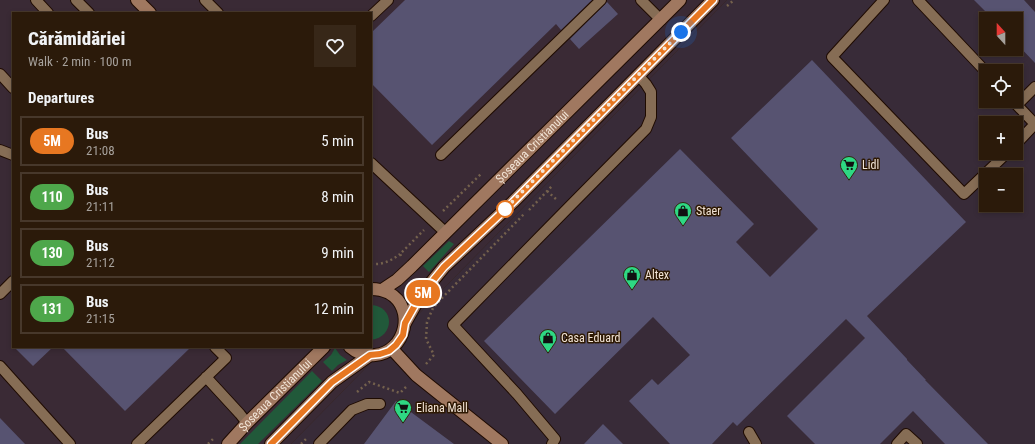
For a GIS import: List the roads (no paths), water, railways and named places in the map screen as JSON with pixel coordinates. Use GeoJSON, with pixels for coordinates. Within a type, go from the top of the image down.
{"type":"FeatureCollection","features":[{"type":"Feature","properties":{"kind":"street"},"geometry":{"type":"LineString","coordinates":[[137,0],[149,12]]}},
{"type":"Feature","properties":{"kind":"street","name":"Șoseaua Cristianului"},"geometry":{"type":"LineString","coordinates":[[376,289],[397,280],[680,0]]}},
{"type":"Feature","properties":{"kind":"street","name":"Șoseaua Cristianului"},"geometry":{"type":"LineString","coordinates":[[392,349],[403,335],[405,323],[418,300],[444,267],[513,202],[713,0]]}},
{"type":"Feature","properties":{"kind":"street"},"geometry":{"type":"LineString","coordinates":[[376,289],[390,294],[397,299],[402,306],[405,323]]}},
{"type":"Feature","properties":{"kind":"street","name":"Șoseaua Cristianului"},"geometry":{"type":"LineString","coordinates":[[228,444],[247,423],[323,348]]}},
{"type":"Feature","properties":{"kind":"street"},"geometry":{"type":"LineString","coordinates":[[352,348],[360,353],[370,355],[380,354],[392,349],[416,375],[502,444]]}},
{"type":"Feature","properties":{"kind":"street"},"geometry":{"type":"LineString","coordinates":[[271,444],[332,382],[370,355]]}},
{"type":"Feature","properties":{"kind":"lane"},"geometry":{"type":"LineString","coordinates":[[36,0],[47,12]]}},
{"type":"Feature","properties":{"kind":"lane"},"geometry":{"type":"LineString","coordinates":[[76,0],[88,12]]}},
{"type":"Feature","properties":{"kind":"lane"},"geometry":{"type":"LineString","coordinates":[[205,0],[217,12]]}},
{"type":"Feature","properties":{"kind":"lane"},"geometry":{"type":"LineString","coordinates":[[372,15],[388,0]]}},
{"type":"Feature","properties":{"kind":"lane"},"geometry":{"type":"LineString","coordinates":[[441,155],[601,0]]}},
{"type":"Feature","properties":{"kind":"lane"},"geometry":{"type":"LineString","coordinates":[[641,0],[661,20]]}},
{"type":"Feature","properties":{"kind":"lane"},"geometry":{"type":"LineString","coordinates":[[884,0],[832,57],[964,194],[1000,160]]}},
{"type":"Feature","properties":{"kind":"lane"},"geometry":{"type":"LineString","coordinates":[[918,0],[979,65]]}},
{"type":"Feature","properties":{"kind":"lane"},"geometry":{"type":"LineString","coordinates":[[0,74],[12,87]]}},
{"type":"Feature","properties":{"kind":"lane"},"geometry":{"type":"LineString","coordinates":[[552,444],[555,439],[522,399],[453,325],[646,129],[650,117],[651,92],[638,75]]}},
{"type":"Feature","properties":{"kind":"lane"},"geometry":{"type":"LineString","coordinates":[[1023,97],[1035,87]]}},
{"type":"Feature","properties":{"kind":"lane"},"geometry":{"type":"LineString","coordinates":[[1020,108],[1035,124],[1023,137]]}},
{"type":"Feature","properties":{"kind":"lane"},"geometry":{"type":"LineString","coordinates":[[0,150],[12,155]]}},
{"type":"Feature","properties":{"kind":"lane"},"geometry":{"type":"LineString","coordinates":[[372,164],[445,232]]}},
{"type":"Feature","properties":{"kind":"lane"},"geometry":{"type":"LineString","coordinates":[[0,294],[12,282]]}},
{"type":"Feature","properties":{"kind":"lane"},"geometry":{"type":"LineString","coordinates":[[137,444],[226,358],[216,348]]}},
{"type":"Feature","properties":{"kind":"lane"},"geometry":{"type":"LineString","coordinates":[[0,366],[70,444]]}},
{"type":"Feature","properties":{"kind":"lane"},"geometry":{"type":"LineString","coordinates":[[206,377],[247,423]]}},
{"type":"Feature","properties":{"kind":"lane"},"geometry":{"type":"LineString","coordinates":[[319,444],[352,410],[367,404],[380,404]]}},
{"type":"Feature","properties":{"kind":"lane"},"geometry":{"type":"LineString","coordinates":[[749,432],[756,444]]}},
{"type":"Feature","properties":{"kind":"lane"},"geometry":{"type":"LineString","coordinates":[[897,444],[906,434],[917,444]]}},
{"type":"Feature","properties":{"kind":"place","name":"Lidl"},"geometry":{"type":"Point","coordinates":[849,180]}},
{"type":"Feature","properties":{"kind":"place","name":"Staer"},"geometry":{"type":"Point","coordinates":[683,226]}},
{"type":"Feature","properties":{"kind":"place","name":"Altex"},"geometry":{"type":"Point","coordinates":[632,290]}},
{"type":"Feature","properties":{"kind":"place","name":"Casa Eduard"},"geometry":{"type":"Point","coordinates":[548,353]}},
{"type":"Feature","properties":{"kind":"place","name":"Eliana Mall"},"geometry":{"type":"Point","coordinates":[403,423]}}]}
